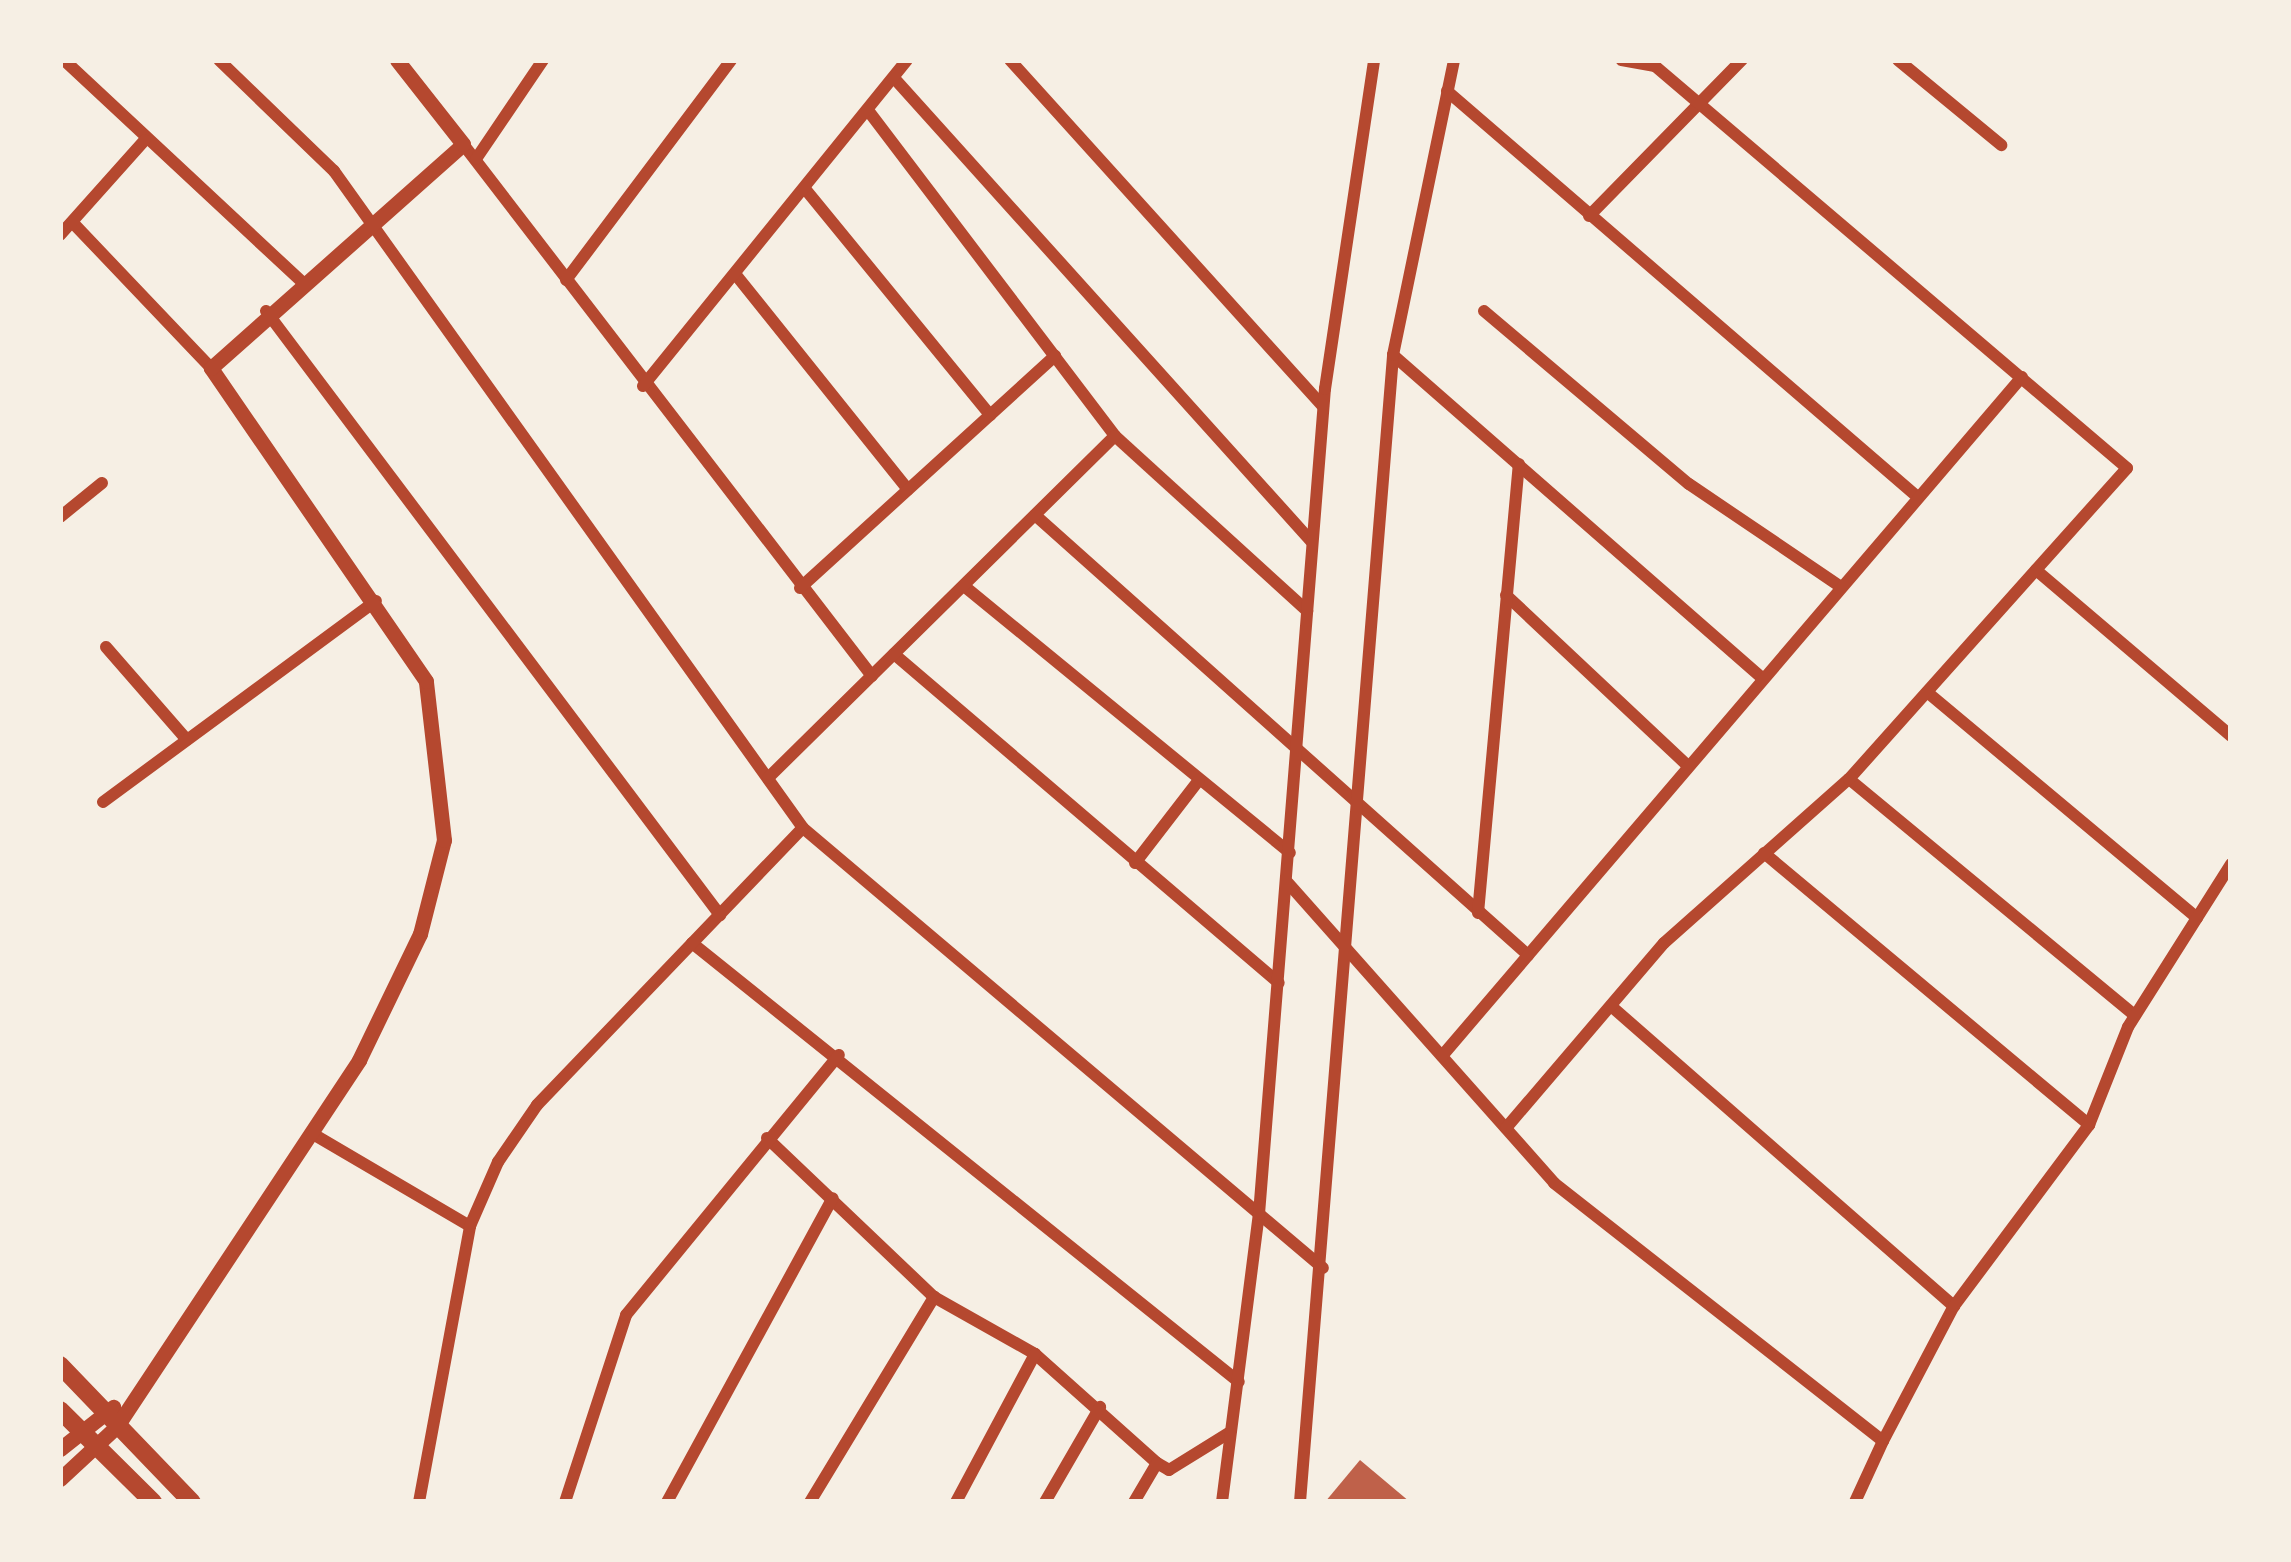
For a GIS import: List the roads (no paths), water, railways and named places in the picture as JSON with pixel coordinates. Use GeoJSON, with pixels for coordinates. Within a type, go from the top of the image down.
{"type":"FeatureCollection","features":[{"type":"Feature","properties":{"kind":"main road"},"geometry":{"type":"LineString","coordinates":[[60,1365],[192,1502]]}},
{"type":"Feature","properties":{"kind":"main road"},"geometry":{"type":"LineString","coordinates":[[60,1410],[153,1502]]}},
{"type":"Feature","properties":{"kind":"street"},"geometry":{"type":"LineString","coordinates":[[219,60],[334,171],[803,828],[1323,1268]]}},
{"type":"Feature","properties":{"kind":"street"},"geometry":{"type":"LineString","coordinates":[[398,60],[643,386],[872,676]]}},
{"type":"Feature","properties":{"kind":"street"},"geometry":{"type":"LineString","coordinates":[[476,159],[544,60]]}},
{"type":"Feature","properties":{"kind":"street"},"geometry":{"type":"LineString","coordinates":[[566,280],[731,60]]}},
{"type":"Feature","properties":{"kind":"street"},"geometry":{"type":"LineString","coordinates":[[643,386],[870,113],[908,60]]}},
{"type":"Feature","properties":{"kind":"street"},"geometry":{"type":"LineString","coordinates":[[1010,60],[1323,406]]}},
{"type":"Feature","properties":{"kind":"street"},"geometry":{"type":"LineString","coordinates":[[1222,1502],[1259,1214],[1300,744],[1310,541],[1323,406],[1374,60]]}},
{"type":"Feature","properties":{"kind":"street"},"geometry":{"type":"LineString","coordinates":[[1300,1502],[1323,1268],[1393,355],[1454,60]]}},
{"type":"Feature","properties":{"kind":"street"},"geometry":{"type":"LineString","coordinates":[[1506,1129],[1611,1006],[1763,853],[1850,779],[2127,468],[1656,63],[1622,60]]}},
{"type":"Feature","properties":{"kind":"street"},"geometry":{"type":"LineString","coordinates":[[1589,216],[1742,60]]}},
{"type":"Feature","properties":{"kind":"street"},"geometry":{"type":"LineString","coordinates":[[1898,60],[2001,145]]}},
{"type":"Feature","properties":{"kind":"street"},"geometry":{"type":"LineString","coordinates":[[63,62],[301,280]]}},
{"type":"Feature","properties":{"kind":"street"},"geometry":{"type":"LineString","coordinates":[[894,78],[1310,541]]}},
{"type":"Feature","properties":{"kind":"street"},"geometry":{"type":"LineString","coordinates":[[1447,91],[1914,494]]}},
{"type":"Feature","properties":{"kind":"street"},"geometry":{"type":"LineString","coordinates":[[870,113],[1115,436],[1307,611]]}},
{"type":"Feature","properties":{"kind":"street"},"geometry":{"type":"LineString","coordinates":[[60,235],[145,140]]}},
{"type":"Feature","properties":{"kind":"street"},"geometry":{"type":"LineString","coordinates":[[212,368],[266,311],[463,143]]}},
{"type":"Feature","properties":{"kind":"street"},"geometry":{"type":"LineString","coordinates":[[806,190],[990,415]]}},
{"type":"Feature","properties":{"kind":"street"},"geometry":{"type":"LineString","coordinates":[[60,1479],[96,1448],[111,1419],[132,1397],[313,1134],[420,934],[444,840],[426,681],[377,600],[212,368],[74,224]]}},
{"type":"Feature","properties":{"kind":"street"},"geometry":{"type":"LineString","coordinates":[[736,275],[908,490]]}},
{"type":"Feature","properties":{"kind":"street"},"geometry":{"type":"LineString","coordinates":[[266,311],[719,915]]}},
{"type":"Feature","properties":{"kind":"street"},"geometry":{"type":"LineString","coordinates":[[1484,311],[1689,484],[1838,585]]}},
{"type":"Feature","properties":{"kind":"street"},"geometry":{"type":"LineString","coordinates":[[1393,355],[1761,677]]}},
{"type":"Feature","properties":{"kind":"street"},"geometry":{"type":"LineString","coordinates":[[800,588],[1054,356]]}},
{"type":"Feature","properties":{"kind":"street"},"geometry":{"type":"LineString","coordinates":[[1442,1056],[1914,494],[2022,377]]}},
{"type":"Feature","properties":{"kind":"street"},"geometry":{"type":"LineString","coordinates":[[768,778],[1115,436]]}},
{"type":"Feature","properties":{"kind":"street"},"geometry":{"type":"LineString","coordinates":[[1478,913],[1520,464]]}},
{"type":"Feature","properties":{"kind":"street"},"geometry":{"type":"LineString","coordinates":[[60,517],[102,483]]}},
{"type":"Feature","properties":{"kind":"street"},"geometry":{"type":"LineString","coordinates":[[1035,515],[1300,744],[1359,804],[1528,956]]}},
{"type":"Feature","properties":{"kind":"street"},"geometry":{"type":"LineString","coordinates":[[2036,570],[2231,736]]}},
{"type":"Feature","properties":{"kind":"street"},"geometry":{"type":"LineString","coordinates":[[964,586],[1290,853]]}},
{"type":"Feature","properties":{"kind":"street"},"geometry":{"type":"LineString","coordinates":[[1506,595],[1687,765]]}},
{"type":"Feature","properties":{"kind":"street"},"geometry":{"type":"LineString","coordinates":[[103,802],[377,600]]}},
{"type":"Feature","properties":{"kind":"street"},"geometry":{"type":"LineString","coordinates":[[106,647],[187,740]]}},
{"type":"Feature","properties":{"kind":"street"},"geometry":{"type":"LineString","coordinates":[[894,654],[1280,983]]}},
{"type":"Feature","properties":{"kind":"street"},"geometry":{"type":"LineString","coordinates":[[1927,692],[2197,918]]}},
{"type":"Feature","properties":{"kind":"street"},"geometry":{"type":"LineString","coordinates":[[1850,779],[2135,1016]]}},
{"type":"Feature","properties":{"kind":"street"},"geometry":{"type":"LineString","coordinates":[[1135,863],[1199,780]]}},
{"type":"Feature","properties":{"kind":"street"},"geometry":{"type":"LineString","coordinates":[[419,1502],[470,1226],[537,1105],[803,828]]}},
{"type":"Feature","properties":{"kind":"street"},"geometry":{"type":"LineString","coordinates":[[1763,853],[2089,1124]]}},
{"type":"Feature","properties":{"kind":"street"},"geometry":{"type":"LineString","coordinates":[[1855,1502],[1954,1306],[2089,1124],[2135,1016],[2231,865]]}},
{"type":"Feature","properties":{"kind":"street"},"geometry":{"type":"LineString","coordinates":[[1288,884],[1345,942],[1555,1183],[1883,1441]]}},
{"type":"Feature","properties":{"kind":"street"},"geometry":{"type":"LineString","coordinates":[[692,944],[839,1055],[1239,1382]]}},
{"type":"Feature","properties":{"kind":"street"},"geometry":{"type":"LineString","coordinates":[[1611,1006],[1954,1306]]}},
{"type":"Feature","properties":{"kind":"street"},"geometry":{"type":"LineString","coordinates":[[567,1501],[626,1315],[839,1055]]}},
{"type":"Feature","properties":{"kind":"street"},"geometry":{"type":"LineString","coordinates":[[313,1134],[470,1226]]}},
{"type":"Feature","properties":{"kind":"street"},"geometry":{"type":"LineString","coordinates":[[767,1138],[934,1297],[1035,1354],[1100,1407],[1157,1463],[1169,1470],[1229,1432]]}},
{"type":"Feature","properties":{"kind":"street"},"geometry":{"type":"LineString","coordinates":[[667,1502],[833,1198]]}},
{"type":"Feature","properties":{"kind":"street"},"geometry":{"type":"LineString","coordinates":[[810,1502],[934,1297]]}},
{"type":"Feature","properties":{"kind":"street"},"geometry":{"type":"LineString","coordinates":[[956,1502],[1035,1354]]}},
{"type":"Feature","properties":{"kind":"street"},"geometry":{"type":"LineString","coordinates":[[1045,1502],[1100,1407]]}},
{"type":"Feature","properties":{"kind":"street"},"geometry":{"type":"LineString","coordinates":[[60,1449],[80,1431],[111,1419]]}},
{"type":"Feature","properties":{"kind":"street"},"geometry":{"type":"LineString","coordinates":[[1134,1502],[1157,1463]]}}]}
